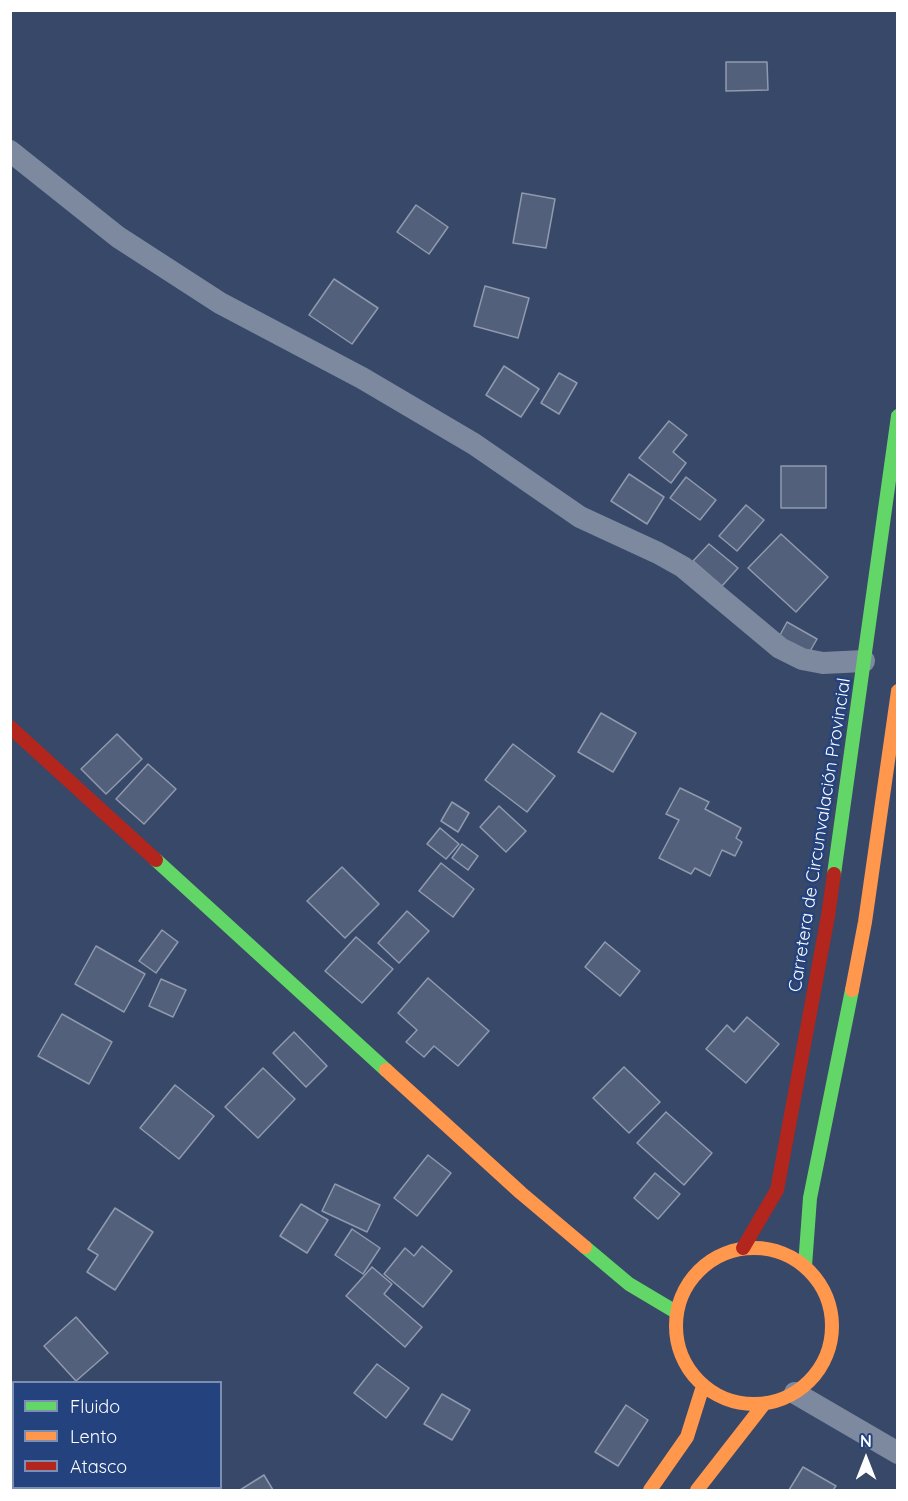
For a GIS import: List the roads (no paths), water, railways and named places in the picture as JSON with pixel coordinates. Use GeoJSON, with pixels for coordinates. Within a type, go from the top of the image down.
{"type":"FeatureCollection","features":[{"type":"Feature","properties":{"kind":"main road","name":"Carretera de Circunvalación Provincial"},"geometry":{"type":"LineString","coordinates":[[743,1248],[777,1190],[828,916],[897,416]]}},
{"type":"Feature","properties":{"kind":"main road"},"geometry":{"type":"LineString","coordinates":[[804,1266],[810,1198],[866,922],[897,691]]}},
{"type":"Feature","properties":{"kind":"main road"},"geometry":{"type":"LineString","coordinates":[[10,727],[530,1201],[629,1284],[676,1312]]}},
{"type":"Feature","properties":{"kind":"main road"},"geometry":{"type":"LineString","coordinates":[[743,1248],[776,1251],[804,1266],[820,1285],[830,1307],[831,1340],[827,1356],[819,1370],[795,1393],[764,1404],[731,1401],[703,1386],[682,1360],[677,1345],[676,1312],[688,1282],[712,1259],[743,1248]]}},
{"type":"Feature","properties":{"kind":"main road"},"geometry":{"type":"LineString","coordinates":[[651,1491],[687,1437],[703,1386]]}},
{"type":"Feature","properties":{"kind":"main road"},"geometry":{"type":"LineString","coordinates":[[697,1491],[764,1404]]}},
{"type":"Feature","properties":{"kind":"street"},"geometry":{"type":"LineString","coordinates":[[10,151],[118,237],[220,303],[373,384],[474,444],[580,516],[683,567],[780,648],[802,659],[812,661],[864,661]]}},
{"type":"Feature","properties":{"kind":"street"},"geometry":{"type":"LineString","coordinates":[[795,1393],[897,1453]]}}]}
